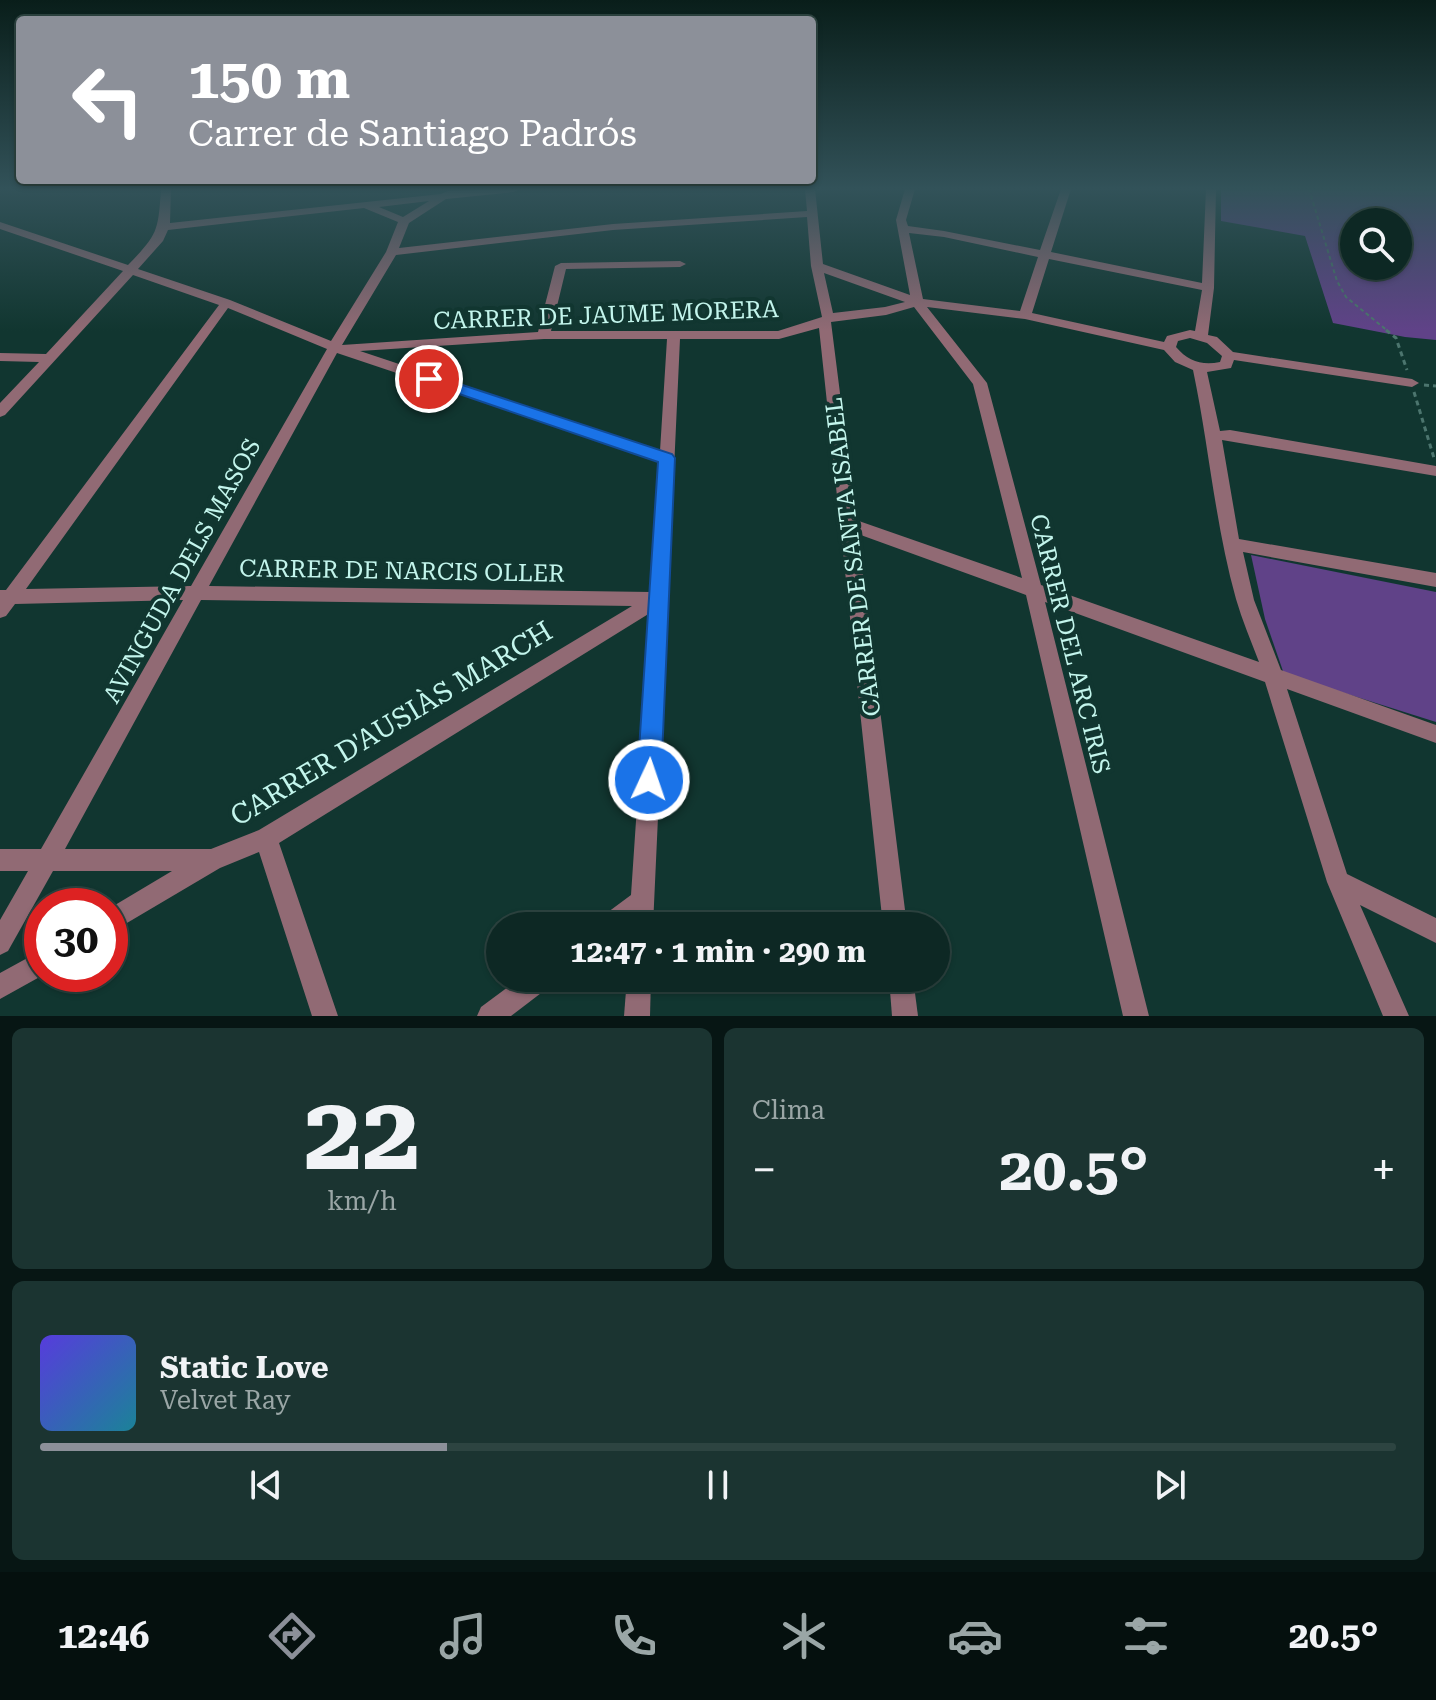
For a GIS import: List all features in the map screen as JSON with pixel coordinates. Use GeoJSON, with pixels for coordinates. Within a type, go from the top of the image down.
{"type":"FeatureCollection","features":[{"type":"Feature","properties":{"kind":"street"},"geometry":{"type":"LineString","coordinates":[[33,236],[226,303],[337,348],[666,458]]}},
{"type":"Feature","properties":{"kind":"street"},"geometry":{"type":"LineString","coordinates":[[0,412],[160,236]]}},
{"type":"Feature","properties":{"kind":"street","name":"AVINGUDA DELS MASOS"},"geometry":{"type":"LineString","coordinates":[[0,943],[398,236]]}},
{"type":"Feature","properties":{"kind":"street"},"geometry":{"type":"LineString","coordinates":[[392,252],[530,236]]}},
{"type":"Feature","properties":{"kind":"street","name":"CARRER DE SANTA ISABEL"},"geometry":{"type":"LineString","coordinates":[[814,236],[826,320],[893,912]]}},
{"type":"Feature","properties":{"kind":"street"},"geometry":{"type":"LineString","coordinates":[[905,236],[917,302]]}},
{"type":"Feature","properties":{"kind":"street"},"geometry":{"type":"LineString","coordinates":[[956,236],[1208,288]]}},
{"type":"Feature","properties":{"kind":"street"},"geometry":{"type":"LineString","coordinates":[[1025,315],[1051,236]]}},
{"type":"Feature","properties":{"kind":"street"},"geometry":{"type":"LineString","coordinates":[[1201,336],[1208,288],[1210,236]]}},
{"type":"Feature","properties":{"kind":"street"},"geometry":{"type":"LineString","coordinates":[[544,335],[561,266],[680,264]]}},
{"type":"Feature","properties":{"kind":"street"},"geometry":{"type":"LineString","coordinates":[[817,266],[917,302],[1025,315],[1169,347],[1182,361],[1199,367],[1226,365],[1229,355]]}},
{"type":"Feature","properties":{"kind":"street","name":"CARRER DE JAUME MORERA"},"geometry":{"type":"LineString","coordinates":[[337,348],[544,335],[779,335],[826,320],[886,311],[917,302]]}},
{"type":"Feature","properties":{"kind":"street","name":"CARRER DEL ARC IRIS"},"geometry":{"type":"LineString","coordinates":[[917,302],[980,383],[1136,1016]]}},
{"type":"Feature","properties":{"kind":"street"},"geometry":{"type":"LineString","coordinates":[[3,601],[226,303]]}},
{"type":"Feature","properties":{"kind":"street"},"geometry":{"type":"LineString","coordinates":[[642,912],[674,335]]}},
{"type":"Feature","properties":{"kind":"street"},"geometry":{"type":"LineString","coordinates":[[1169,347],[1178,335],[1201,336],[1221,344],[1229,355],[1412,383]]}},
{"type":"Feature","properties":{"kind":"street"},"geometry":{"type":"LineString","coordinates":[[0,357],[48,358]]}},
{"type":"Feature","properties":{"kind":"street"},"geometry":{"type":"LineString","coordinates":[[1199,367],[1245,600],[1273,675],[1338,882],[1396,1016]]}},
{"type":"Feature","properties":{"kind":"street"},"geometry":{"type":"LineString","coordinates":[[1214,436],[1230,435],[1436,468]]}},
{"type":"Feature","properties":{"kind":"street"},"geometry":{"type":"LineString","coordinates":[[849,524],[1034,593],[1436,734]]}},
{"type":"Feature","properties":{"kind":"street"},"geometry":{"type":"LineString","coordinates":[[1232,544],[1436,580]]}},
{"type":"Feature","properties":{"kind":"street","name":"CARRER DE NARCIS OLLER"},"geometry":{"type":"LineString","coordinates":[[3,601],[199,593],[659,599]]}},
{"type":"Feature","properties":{"kind":"street","name":"CARRER D'AUSIÀS MARCH"},"geometry":{"type":"LineString","coordinates":[[128,910],[212,860],[266,838],[659,599]]}},
{"type":"Feature","properties":{"kind":"street"},"geometry":{"type":"LineString","coordinates":[[266,838],[325,1016]]}},
{"type":"Feature","properties":{"kind":"street"},"geometry":{"type":"LineString","coordinates":[[0,860],[212,860]]}},
{"type":"Feature","properties":{"kind":"street"},"geometry":{"type":"LineString","coordinates":[[1338,882],[1436,931]]}},
{"type":"Feature","properties":{"kind":"street"},"geometry":{"type":"LineString","coordinates":[[627,912],[642,901]]}},
{"type":"Feature","properties":{"kind":"street"},"geometry":{"type":"LineString","coordinates":[[0,987],[24,973]]}},
{"type":"Feature","properties":{"kind":"street"},"geometry":{"type":"LineString","coordinates":[[490,1016],[522,992]]}},
{"type":"Feature","properties":{"kind":"street"},"geometry":{"type":"LineString","coordinates":[[637,1016],[638,992]]}},
{"type":"Feature","properties":{"kind":"street"},"geometry":{"type":"LineString","coordinates":[[902,992],[905,1016]]}},
{"type":"Feature","properties":{"kind":"path"},"geometry":{"type":"LineString","coordinates":[[1323,236],[1337,281],[1346,297],[1396,338],[1436,468]]}},
{"type":"Feature","properties":{"kind":"shaded area"},"geometry":{"type":"Polygon","coordinates":[[[1305,236],[1340,236],[1340,280],[1412,280],[1412,236],[1436,236],[1436,340],[1333,323],[1305,236]]]}},
{"type":"Feature","properties":{"kind":"shaded area"},"geometry":{"type":"Polygon","coordinates":[[[1251,555],[1436,592],[1436,722],[1284,674],[1265,619],[1251,555]]]}},
{"type":"Feature","properties":{"kind":"route"},"geometry":{"type":"LineString","coordinates":[[429,379],[666,458],[649,780]]}}]}
